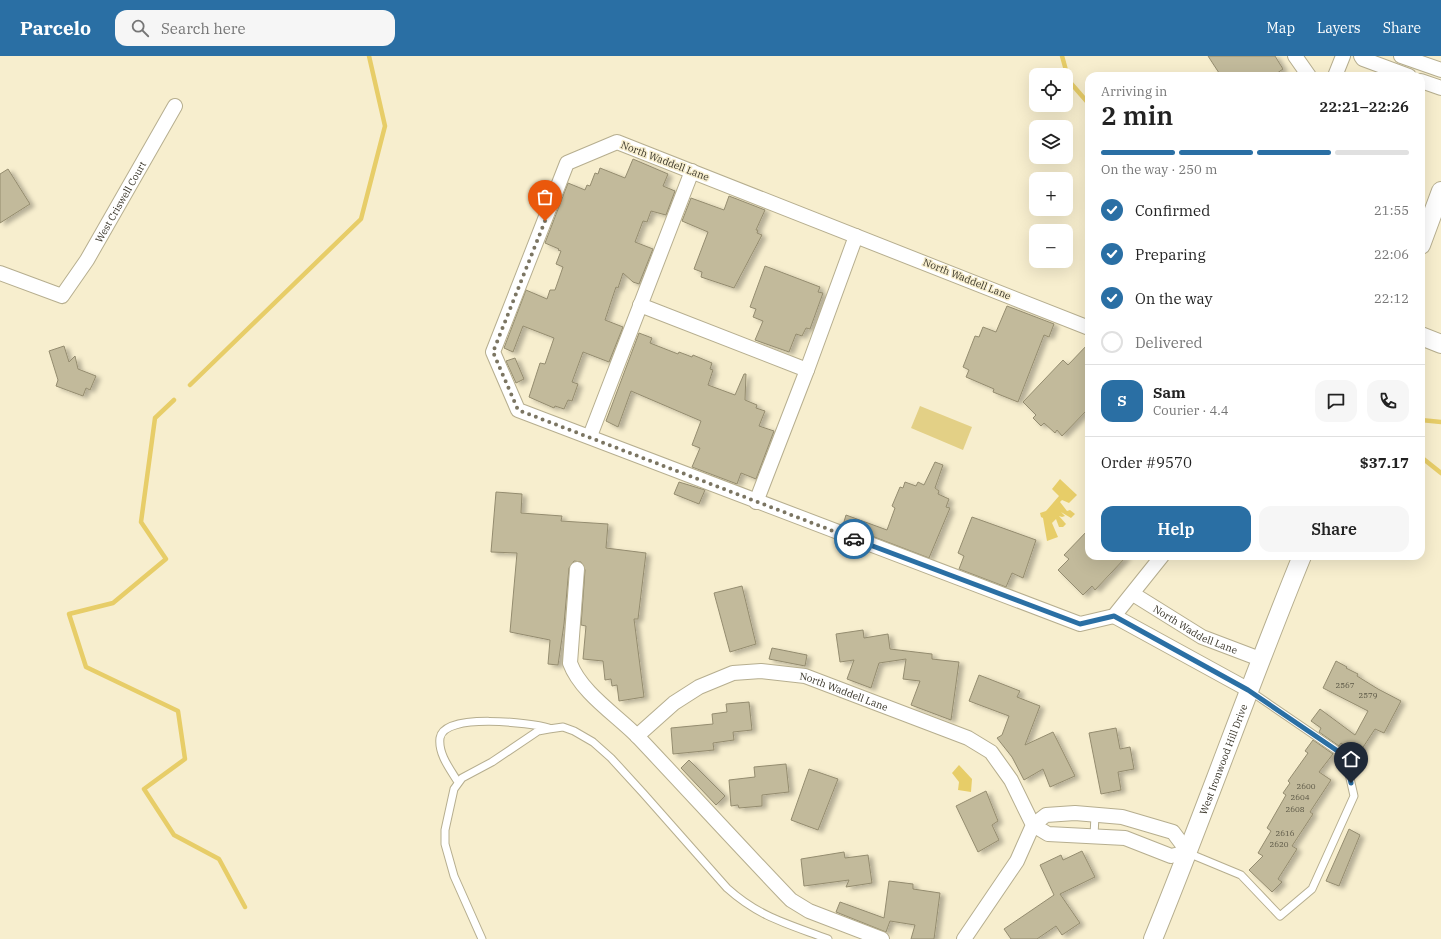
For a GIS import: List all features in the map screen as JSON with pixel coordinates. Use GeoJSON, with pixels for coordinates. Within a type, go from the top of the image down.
{"type":"FeatureCollection","features":[{"type":"Feature","properties":{"kind":"street"},"geometry":{"type":"LineString","coordinates":[[1295,56],[1305,72]]}},
{"type":"Feature","properties":{"kind":"street"},"geometry":{"type":"LineString","coordinates":[[1337,72],[1343,56]]}},
{"type":"Feature","properties":{"kind":"street"},"geometry":{"type":"LineString","coordinates":[[1361,56],[1363,59],[1399,72]]}},
{"type":"Feature","properties":{"kind":"street"},"geometry":{"type":"LineString","coordinates":[[1400,56],[1441,70]]}},
{"type":"Feature","properties":{"kind":"street"},"geometry":{"type":"LineString","coordinates":[[1425,82],[1441,88]]}},
{"type":"Feature","properties":{"kind":"street","name":"West Criswell Court"},"geometry":{"type":"LineString","coordinates":[[0,273],[62,296],[87,260],[175,106]]}},
{"type":"Feature","properties":{"kind":"street","name":"North Waddell Lane"},"geometry":{"type":"LineString","coordinates":[[1085,326],[617,142],[567,163],[493,352],[518,410],[590,436],[756,502],[1080,624],[1114,616]]}},
{"type":"Feature","properties":{"kind":"street"},"geometry":{"type":"LineString","coordinates":[[590,436],[692,171]]}},
{"type":"Feature","properties":{"kind":"street"},"geometry":{"type":"LineString","coordinates":[[1425,234],[1441,191]]}},
{"type":"Feature","properties":{"kind":"street"},"geometry":{"type":"LineString","coordinates":[[756,502],[808,370],[856,236]]}},
{"type":"Feature","properties":{"kind":"street"},"geometry":{"type":"LineString","coordinates":[[640,305],[808,370]]}},
{"type":"Feature","properties":{"kind":"street"},"geometry":{"type":"LineString","coordinates":[[1425,338],[1441,344]]}},
{"type":"Feature","properties":{"kind":"street"},"geometry":{"type":"LineString","coordinates":[[1159,560],[1114,616],[1248,690]]}},
{"type":"Feature","properties":{"kind":"street","name":"West Ironwood Hill Drive"},"geometry":{"type":"LineString","coordinates":[[1153,939],[1188,852],[1260,659],[1300,560]]}},
{"type":"Feature","properties":{"kind":"street"},"geometry":{"type":"LineString","coordinates":[[577,569],[570,663],[573,671],[602,705],[637,736],[791,900],[809,911],[882,939]]}},
{"type":"Feature","properties":{"kind":"street","name":"North Waddell Lane"},"geometry":{"type":"LineString","coordinates":[[1133,594],[1202,637],[1260,659]]}},
{"type":"Feature","properties":{"kind":"street","name":"North Waddell Lane"},"geometry":{"type":"LineString","coordinates":[[637,736],[674,703],[699,687],[733,673],[761,671],[805,676],[968,738],[991,752],[1011,780],[1030,819]]}},
{"type":"Feature","properties":{"kind":"street"},"geometry":{"type":"LineString","coordinates":[[1075,813],[1122,818],[1173,832],[1188,852],[1171,856],[1125,838],[1048,834],[1030,819],[1046,815],[1075,813]]}},
{"type":"Feature","properties":{"kind":"street"},"geometry":{"type":"LineString","coordinates":[[964,939],[1017,861],[1030,819]]}},
{"type":"Feature","properties":{"kind":"lane"},"geometry":{"type":"LineString","coordinates":[[1394,70],[1400,56]]}},
{"type":"Feature","properties":{"kind":"lane"},"geometry":{"type":"LineString","coordinates":[[1188,852],[1241,875],[1280,916],[1312,889],[1354,796],[1345,756],[1248,690]]}},
{"type":"Feature","properties":{"kind":"lane"},"geometry":{"type":"LineString","coordinates":[[458,782],[444,758],[441,748],[440,738],[443,731],[448,726],[458,723],[500,722],[539,725],[549,729]]}},
{"type":"Feature","properties":{"kind":"lane"},"geometry":{"type":"LineString","coordinates":[[482,939],[454,876],[445,844],[445,830],[450,801],[458,782],[538,731],[563,728],[574,730],[593,742],[611,758],[727,888],[742,902],[777,920],[828,939]]}},
{"type":"Feature","properties":{"kind":"lane"},"geometry":{"type":"LineString","coordinates":[[1094,836],[1095,815]]}},
{"type":"Feature","properties":{"kind":"shaded area"},"geometry":{"type":"Polygon","coordinates":[[[920,406],[972,427],[963,450],[911,428],[920,406]]]}},
{"type":"Feature","properties":{"kind":"shaded area"},"geometry":{"type":"Polygon","coordinates":[[[1060,479],[1077,495],[1069,503],[1062,500],[1060,502],[1067,511],[1070,510],[1075,514],[1071,518],[1061,512],[1065,516],[1059,516],[1066,524],[1063,527],[1059,527],[1056,519],[1052,523],[1058,537],[1047,541],[1043,518],[1041,517],[1040,513],[1046,511],[1059,496],[1052,489],[1060,479]]]}},
{"type":"Feature","properties":{"kind":"shaded area"},"geometry":{"type":"Polygon","coordinates":[[[959,765],[972,779],[971,792],[958,790],[959,782],[952,773],[959,765]]]}},
{"type":"Feature","properties":{"kind":"building"},"geometry":{"type":"Polygon","coordinates":[[[1208,56],[1275,56],[1283,69],[1279,72],[1218,72],[1208,56]]]}},
{"type":"Feature","properties":{"kind":"building"},"geometry":{"type":"Polygon","coordinates":[[[633,159],[668,174],[663,186],[675,191],[666,215],[651,211],[647,222],[643,221],[635,242],[653,249],[639,284],[633,282],[623,273],[618,288],[616,287],[605,320],[623,327],[609,362],[583,352],[572,382],[578,384],[572,401],[568,400],[564,409],[555,406],[554,408],[529,397],[540,363],[545,364],[554,338],[523,326],[513,352],[504,348],[526,290],[547,299],[550,290],[555,290],[563,267],[556,264],[561,251],[545,243],[568,183],[585,190],[587,185],[590,186],[595,173],[598,174],[600,168],[625,178],[633,159]]]}},
{"type":"Feature","properties":{"kind":"building"},"geometry":{"type":"Polygon","coordinates":[[[8,169],[30,204],[0,223],[0,174],[8,169]]]}},
{"type":"Feature","properties":{"kind":"building"},"geometry":{"type":"Polygon","coordinates":[[[729,196],[765,210],[756,230],[758,230],[757,233],[762,235],[734,288],[701,277],[702,272],[694,269],[708,232],[682,221],[691,198],[724,210],[729,196]]]}},
{"type":"Feature","properties":{"kind":"building"},"geometry":{"type":"Polygon","coordinates":[[[765,266],[820,287],[818,292],[823,293],[810,329],[806,328],[802,336],[796,334],[789,352],[755,340],[763,321],[753,317],[756,309],[750,307],[765,266]]]}},
{"type":"Feature","properties":{"kind":"building"},"geometry":{"type":"Polygon","coordinates":[[[1007,306],[1054,324],[1049,337],[1044,335],[1018,402],[993,392],[994,389],[966,377],[969,370],[963,367],[975,336],[979,337],[983,327],[996,332],[1007,306]]]}},
{"type":"Feature","properties":{"kind":"building"},"geometry":{"type":"Polygon","coordinates":[[[639,333],[652,338],[650,343],[678,354],[679,352],[692,357],[693,355],[712,363],[710,369],[713,370],[708,385],[735,395],[744,374],[746,374],[745,400],[757,405],[756,408],[765,411],[759,426],[774,431],[756,479],[741,473],[737,484],[692,467],[700,448],[692,445],[701,421],[631,391],[618,427],[606,421],[639,333]]]}},
{"type":"Feature","properties":{"kind":"building"},"geometry":{"type":"Polygon","coordinates":[[[64,346],[69,362],[75,356],[78,369],[96,376],[90,390],[86,388],[83,396],[56,386],[58,380],[49,351],[64,346]]]}},
{"type":"Feature","properties":{"kind":"building"},"geometry":{"type":"Polygon","coordinates":[[[1085,347],[1085,412],[1062,436],[1057,430],[1055,433],[1044,423],[1041,426],[1033,418],[1036,415],[1023,402],[1063,360],[1068,365],[1085,347]]]}},
{"type":"Feature","properties":{"kind":"building"},"geometry":{"type":"Polygon","coordinates":[[[515,358],[524,379],[516,383],[506,361],[515,358]]]}},
{"type":"Feature","properties":{"kind":"building"},"geometry":{"type":"Polygon","coordinates":[[[935,462],[943,465],[935,488],[939,491],[938,494],[949,499],[946,507],[950,508],[929,558],[843,525],[846,515],[887,530],[895,508],[892,506],[900,487],[903,488],[905,482],[916,486],[918,482],[924,485],[935,462]]]}},
{"type":"Feature","properties":{"kind":"building"},"geometry":{"type":"Polygon","coordinates":[[[679,482],[705,490],[699,504],[674,494],[679,482]]]}},
{"type":"Feature","properties":{"kind":"building"},"geometry":{"type":"Polygon","coordinates":[[[496,492],[522,494],[521,513],[562,516],[561,521],[608,524],[606,548],[646,553],[638,619],[634,619],[644,697],[619,701],[617,685],[612,686],[611,679],[605,680],[603,661],[583,659],[586,626],[581,625],[585,570],[581,562],[574,561],[569,568],[564,624],[558,665],[548,664],[550,640],[510,632],[517,553],[491,552],[496,492]]]}},
{"type":"Feature","properties":{"kind":"building"},"geometry":{"type":"Polygon","coordinates":[[[972,517],[1036,540],[1023,578],[1012,573],[1006,587],[959,569],[964,556],[958,553],[972,517]]]}},
{"type":"Feature","properties":{"kind":"building"},"geometry":{"type":"Polygon","coordinates":[[[1085,533],[1085,560],[1123,560],[1095,590],[1092,586],[1083,595],[1058,570],[1069,559],[1064,555],[1085,533]]]}},
{"type":"Feature","properties":{"kind":"building"},"geometry":{"type":"Polygon","coordinates":[[[742,586],[756,644],[730,652],[714,593],[742,586]]]}},
{"type":"Feature","properties":{"kind":"building"},"geometry":{"type":"Polygon","coordinates":[[[863,630],[864,638],[888,634],[890,649],[932,654],[932,659],[959,662],[951,720],[911,705],[920,681],[903,679],[906,659],[879,663],[871,688],[847,679],[854,660],[840,662],[836,634],[863,630]]]}},
{"type":"Feature","properties":{"kind":"building"},"geometry":{"type":"Polygon","coordinates":[[[772,648],[807,655],[805,666],[769,659],[772,648]]]}},
{"type":"Feature","properties":{"kind":"building"},"geometry":{"type":"Polygon","coordinates":[[[1336,661],[1358,674],[1357,676],[1378,689],[1401,701],[1384,733],[1375,729],[1358,755],[1341,743],[1339,746],[1319,732],[1321,728],[1311,721],[1320,709],[1355,735],[1368,711],[1323,688],[1336,661]]]}},
{"type":"Feature","properties":{"kind":"building"},"geometry":{"type":"Polygon","coordinates":[[[979,675],[1020,691],[1017,697],[1040,706],[1025,745],[1053,732],[1075,776],[1050,787],[1043,769],[1024,780],[1012,757],[997,738],[1002,735],[1009,716],[969,701],[979,675]]]}},
{"type":"Feature","properties":{"kind":"building"},"geometry":{"type":"Polygon","coordinates":[[[749,702],[752,730],[733,732],[734,740],[713,743],[714,750],[673,754],[671,728],[713,724],[712,714],[727,712],[726,704],[749,702]]]}},
{"type":"Feature","properties":{"kind":"building"},"geometry":{"type":"Polygon","coordinates":[[[1116,728],[1120,749],[1130,747],[1134,769],[1118,772],[1121,790],[1101,794],[1089,733],[1116,728]]]}},
{"type":"Feature","properties":{"kind":"building"},"geometry":{"type":"Polygon","coordinates":[[[1313,740],[1333,754],[1319,772],[1331,780],[1310,812],[1313,814],[1292,846],[1297,849],[1278,879],[1282,882],[1272,892],[1249,870],[1263,856],[1258,853],[1271,831],[1267,828],[1286,795],[1283,793],[1290,783],[1288,781],[1308,753],[1305,751],[1313,740]]]}},
{"type":"Feature","properties":{"kind":"building"},"geometry":{"type":"Polygon","coordinates":[[[689,760],[725,796],[716,805],[681,768],[689,760]]]}},
{"type":"Feature","properties":{"kind":"building"},"geometry":{"type":"Polygon","coordinates":[[[786,764],[789,792],[762,795],[762,806],[739,808],[738,805],[731,806],[729,780],[755,777],[754,767],[786,764]]]}},
{"type":"Feature","properties":{"kind":"building"},"geometry":{"type":"Polygon","coordinates":[[[809,769],[838,779],[818,830],[791,820],[809,769]]]}},
{"type":"Feature","properties":{"kind":"building"},"geometry":{"type":"Polygon","coordinates":[[[986,791],[998,821],[992,825],[999,840],[978,852],[956,806],[986,791]]]}},
{"type":"Feature","properties":{"kind":"building"},"geometry":{"type":"Polygon","coordinates":[[[1349,829],[1360,835],[1339,886],[1326,881],[1349,829]]]}},
{"type":"Feature","properties":{"kind":"building"},"geometry":{"type":"Polygon","coordinates":[[[1082,851],[1095,877],[1060,894],[1080,923],[1062,935],[1056,926],[1037,939],[1011,939],[1004,929],[1054,895],[1040,865],[1061,855],[1063,860],[1082,851]]]}},
{"type":"Feature","properties":{"kind":"building"},"geometry":{"type":"Polygon","coordinates":[[[844,852],[845,858],[868,855],[872,883],[846,887],[849,880],[804,886],[801,859],[844,852]]]}},
{"type":"Feature","properties":{"kind":"building"},"geometry":{"type":"Polygon","coordinates":[[[889,881],[913,884],[913,889],[940,893],[934,939],[911,939],[915,925],[890,921],[886,932],[836,912],[840,902],[884,918],[889,881]]]}},
{"type":"Feature","properties":{"kind":"waterway"},"geometry":{"type":"LineString","coordinates":[[190,385],[361,219],[385,126],[369,56]]}},
{"type":"Feature","properties":{"kind":"waterway"},"geometry":{"type":"LineString","coordinates":[[1062,56],[1069,81],[1085,99]]}},
{"type":"Feature","properties":{"kind":"waterway"},"geometry":{"type":"LineString","coordinates":[[174,400],[155,418],[141,522],[166,559],[113,603],[69,614],[86,667],[178,711],[185,759],[144,789],[174,835],[219,859],[245,907]]}},
{"type":"Feature","properties":{"kind":"waterway"},"geometry":{"type":"LineString","coordinates":[[1425,420],[1441,422]]}},
{"type":"Feature","properties":{"kind":"waterway"},"geometry":{"type":"LineString","coordinates":[[1425,460],[1441,473]]}},
{"type":"Feature","properties":{"kind":"way so far"},"geometry":{"type":"LineString","coordinates":[[545,221],[493,352],[518,410],[590,436],[854,539]]}},
{"type":"Feature","properties":{"kind":"route"},"geometry":{"type":"LineString","coordinates":[[854,539],[1080,624],[1114,616],[1248,690],[1345,756],[1351,783]]}}]}
